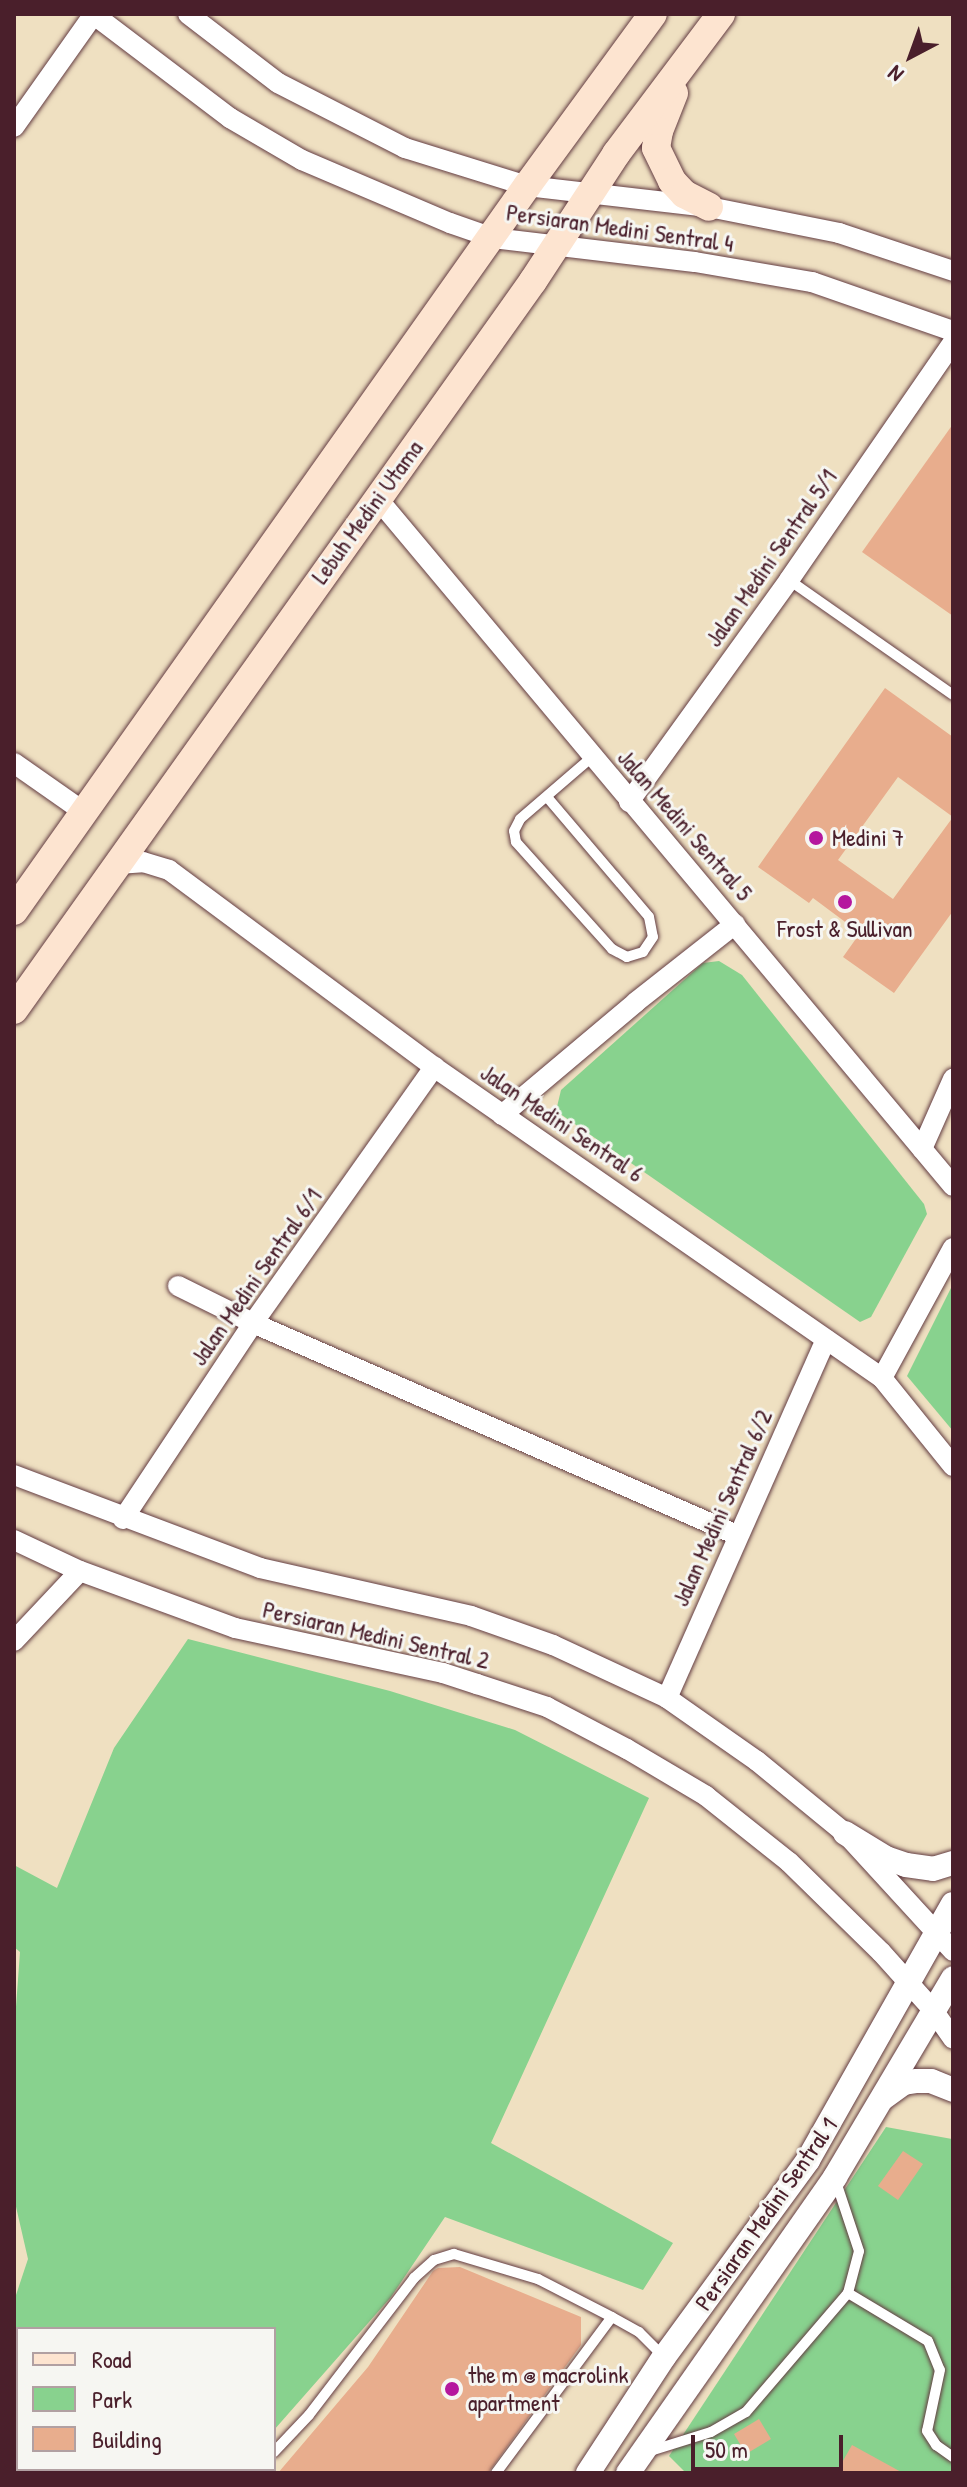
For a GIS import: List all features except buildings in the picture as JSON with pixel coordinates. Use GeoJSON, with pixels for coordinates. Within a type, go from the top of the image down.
{"type":"FeatureCollection","features":[{"type":"Feature","properties":{"kind":"main road"},"geometry":{"type":"LineString","coordinates":[[14,911],[527,186],[653,14]]}},
{"type":"Feature","properties":{"kind":"main road","name":"Lebuh Medini Utama"},"geometry":{"type":"LineString","coordinates":[[14,1010],[557,248],[587,195],[721,14]]}},
{"type":"Feature","properties":{"kind":"main road"},"geometry":{"type":"LineString","coordinates":[[688,59],[659,131],[656,148],[672,181],[684,194],[709,207]]}},
{"type":"Feature","properties":{"kind":"street","name":"Persiaran Medini Sentral 4"},"geometry":{"type":"LineString","coordinates":[[94,14],[230,118],[302,160],[372,192],[493,238],[695,262],[812,282],[953,331]]}},
{"type":"Feature","properties":{"kind":"street"},"geometry":{"type":"LineString","coordinates":[[14,127],[94,14]]}},
{"type":"Feature","properties":{"kind":"street","name":"Persiaran Medini Sentral 4"},"geometry":{"type":"LineString","coordinates":[[188,14],[278,83],[405,148],[527,186],[709,207],[839,233],[953,271]]}},
{"type":"Feature","properties":{"kind":"street","name":"Jalan Medini Sentral 5/1"},"geometry":{"type":"LineString","coordinates":[[629,802],[789,580],[953,342]]}},
{"type":"Feature","properties":{"kind":"street","name":"Jalan Medini Sentral 5"},"geometry":{"type":"LineString","coordinates":[[377,498],[953,1186]]}},
{"type":"Feature","properties":{"kind":"street"},"geometry":{"type":"LineString","coordinates":[[14,763],[84,812]]}},
{"type":"Feature","properties":{"kind":"street","name":"Jalan Medini Sentral 6"},"geometry":{"type":"LineString","coordinates":[[117,864],[143,862],[169,870],[434,1067],[882,1378],[953,1466]]}},
{"type":"Feature","properties":{"kind":"street"},"geometry":{"type":"LineString","coordinates":[[502,1115],[735,924]]}},
{"type":"Feature","properties":{"kind":"street","name":"Jalan Medini Sentral 6/1"},"geometry":{"type":"LineString","coordinates":[[123,1519],[253,1323],[434,1067]]}},
{"type":"Feature","properties":{"kind":"street"},"geometry":{"type":"LineString","coordinates":[[922,1149],[953,1079]]}},
{"type":"Feature","properties":{"kind":"street"},"geometry":{"type":"LineString","coordinates":[[882,1378],[953,1248]]}},
{"type":"Feature","properties":{"kind":"street"},"geometry":{"type":"LineString","coordinates":[[178,1286],[253,1323],[737,1535]]}},
{"type":"Feature","properties":{"kind":"street","name":"Jalan Medini Sentral 6/2"},"geometry":{"type":"LineString","coordinates":[[667,1698],[826,1340]]}},
{"type":"Feature","properties":{"kind":"street","name":"Persiaran Medini Sentral 2"},"geometry":{"type":"LineString","coordinates":[[14,1475],[123,1519],[260,1568],[471,1616],[553,1645],[667,1698],[757,1761],[845,1833],[946,1942]]}},
{"type":"Feature","properties":{"kind":"street","name":"Persiaran Medini Sentral 2"},"geometry":{"type":"LineString","coordinates":[[14,1540],[80,1571],[235,1628],[443,1673],[547,1707],[706,1796],[789,1862],[909,1983],[953,2039]]}},
{"type":"Feature","properties":{"kind":"street"},"geometry":{"type":"LineString","coordinates":[[14,1641],[80,1571]]}},
{"type":"Feature","properties":{"kind":"street"},"geometry":{"type":"LineString","coordinates":[[845,1833],[886,1858],[906,1865],[933,1869],[953,1863]]}},
{"type":"Feature","properties":{"kind":"street","name":"Persiaran Medini Sentral 1"},"geometry":{"type":"LineString","coordinates":[[588,2473],[664,2357],[808,2160],[909,1983],[946,1942],[953,1904]]}},
{"type":"Feature","properties":{"kind":"street","name":"Persiaran Medini Sentral 1"},"geometry":{"type":"LineString","coordinates":[[628,2473],[835,2177],[953,1978]]}},
{"type":"Feature","properties":{"kind":"street"},"geometry":{"type":"LineString","coordinates":[[883,2098],[904,2083],[917,2081],[931,2081],[953,2090]]}},
{"type":"Feature","properties":{"kind":"lane"},"geometry":{"type":"LineString","coordinates":[[789,580],[953,695]]}},
{"type":"Feature","properties":{"kind":"lane"},"geometry":{"type":"LineString","coordinates":[[547,797],[649,917],[653,937],[643,952],[627,957],[612,949],[516,842],[514,831],[520,819],[592,757]]}},
{"type":"Feature","properties":{"kind":"lane"},"geometry":{"type":"LineString","coordinates":[[643,2453],[711,2432],[746,2412],[848,2293],[859,2251],[835,2177]]}},
{"type":"Feature","properties":{"kind":"lane"},"geometry":{"type":"LineString","coordinates":[[276,2450],[309,2415],[414,2278],[434,2260],[454,2254],[525,2275],[612,2317],[639,2332],[664,2357]]}},
{"type":"Feature","properties":{"kind":"lane"},"geometry":{"type":"LineString","coordinates":[[848,2293],[928,2341],[940,2370],[927,2431],[936,2445],[953,2457]]}},
{"type":"Feature","properties":{"kind":"lane"},"geometry":{"type":"LineString","coordinates":[[496,2473],[612,2317]]}},
{"type":"Feature","properties":{"kind":"green space"},"geometry":{"type":"Polygon","coordinates":[[[719,961],[742,975],[924,1204],[927,1214],[871,1317],[860,1322],[556,1111],[561,1090],[703,963],[719,961]]]}},
{"type":"Feature","properties":{"kind":"green space"},"geometry":{"type":"Polygon","coordinates":[[[953,1284],[953,1431],[907,1376],[953,1284]]]}},
{"type":"Feature","properties":{"kind":"green space"},"geometry":{"type":"Polygon","coordinates":[[[188,1639],[390,1691],[515,1730],[649,1798],[491,2143],[673,2243],[643,2290],[445,2217],[391,2297],[276,2428],[276,2327],[16,2327],[16,2471],[234,2471],[14,2473],[14,2301],[28,2259],[14,2198],[14,2034],[20,1952],[14,1947],[14,1865],[57,1888],[114,1748],[188,1639]]]}},
{"type":"Feature","properties":{"kind":"green space"},"geometry":{"type":"Polygon","coordinates":[[[886,2127],[952,2139],[953,2143],[953,2473],[686,2473],[669,2456],[886,2127]]]}},
{"type":"Feature","properties":{"kind":"place","name":"Medini 7"},"geometry":{"type":"Point","coordinates":[816,838]}},
{"type":"Feature","properties":{"kind":"place","name":"Frost & Sullivan"},"geometry":{"type":"Point","coordinates":[845,902]}},
{"type":"Feature","properties":{"kind":"place","name":"the m @ macrolink apartment"},"geometry":{"type":"Point","coordinates":[452,2389]}}]}
